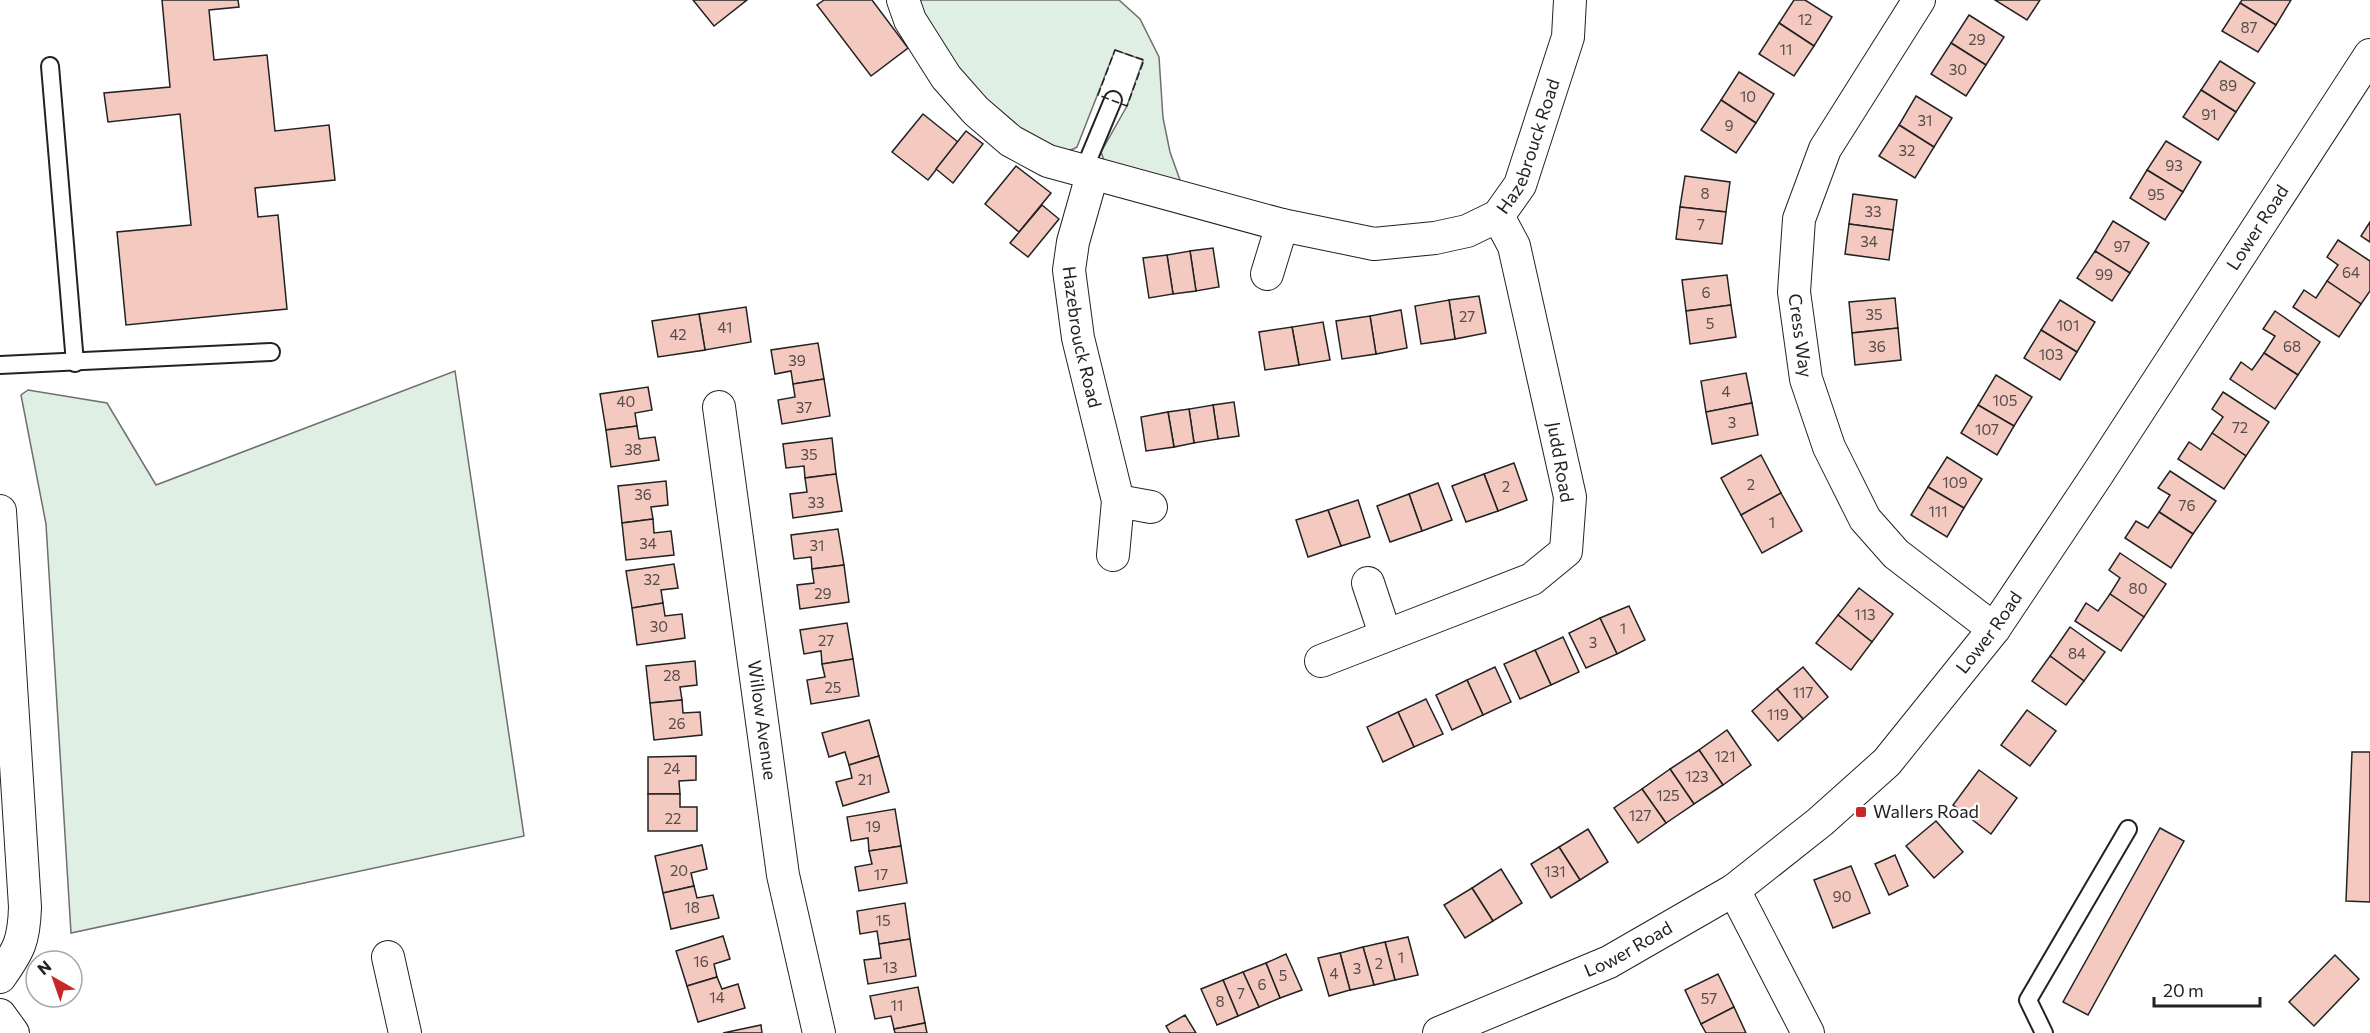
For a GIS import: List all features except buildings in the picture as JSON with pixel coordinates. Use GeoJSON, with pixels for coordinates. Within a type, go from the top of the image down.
{"type":"FeatureCollection","features":[{"type":"Feature","properties":{"kind":"street","name":"Hazebrouck Road"},"geometry":{"type":"LineString","coordinates":[[903,0],[910,20],[946,77],[976,111],[1011,141],[1048,161],[1282,225],[1374,244],[1435,238],[1467,231],[1498,216],[1520,184],[1568,37],[1570,0]]}},
{"type":"Feature","properties":{"kind":"street","name":"Cress Way"},"geometry":{"type":"LineString","coordinates":[[1919,0],[1825,149],[1799,219],[1794,292],[1806,379],[1828,447],[1865,519],[1896,554],[1994,629]]}},
{"type":"Feature","properties":{"kind":"street","name":"Lower Road"},"geometry":{"type":"LineString","coordinates":[[1439,1033],[1609,962],[1734,890],[1820,822],[1887,762],[1994,629],[2368,64]]}},
{"type":"Feature","properties":{"kind":"street","name":"Hazebrouck Road"},"geometry":{"type":"LineString","coordinates":[[1087,173],[1069,270],[1078,338],[1118,501],[1113,555]]}},
{"type":"Feature","properties":{"kind":"street","name":"Judd Road"},"geometry":{"type":"LineString","coordinates":[[1321,661],[1385,634],[1532,579],[1566,551],[1570,497],[1514,246],[1498,216]]}},
{"type":"Feature","properties":{"kind":"street"},"geometry":{"type":"LineString","coordinates":[[1267,274],[1282,225]]}},
{"type":"Feature","properties":{"kind":"street","name":"Willow Avenue"},"geometry":{"type":"LineString","coordinates":[[719,407],[783,875],[819,1033]]}},
{"type":"Feature","properties":{"kind":"street"},"geometry":{"type":"LineString","coordinates":[[1118,501],[1151,507]]}},
{"type":"Feature","properties":{"kind":"street"},"geometry":{"type":"LineString","coordinates":[[0,511],[25,908],[24,933],[14,957],[0,977]]}},
{"type":"Feature","properties":{"kind":"street"},"geometry":{"type":"LineString","coordinates":[[1368,583],[1385,634]]}},
{"type":"Feature","properties":{"kind":"street"},"geometry":{"type":"LineString","coordinates":[[1734,890],[1808,1033]]}},
{"type":"Feature","properties":{"kind":"street"},"geometry":{"type":"LineString","coordinates":[[388,957],[405,1033]]}},
{"type":"Feature","properties":{"kind":"street"},"geometry":{"type":"LineString","coordinates":[[0,1015],[13,1033]]}},
{"type":"Feature","properties":{"kind":"lane"},"geometry":{"type":"LineString","coordinates":[[50,66],[75,363]]}},
{"type":"Feature","properties":{"kind":"lane"},"geometry":{"type":"LineString","coordinates":[[1087,173],[1113,100]]}},
{"type":"Feature","properties":{"kind":"lane"},"geometry":{"type":"LineString","coordinates":[[0,365],[271,352]]}},
{"type":"Feature","properties":{"kind":"lane"},"geometry":{"type":"LineString","coordinates":[[2044,1033],[2028,1000],[2128,829]]}},
{"type":"Feature","properties":{"kind":"green space"},"geometry":{"type":"Polygon","coordinates":[[[918,0],[1119,0],[1140,19],[1159,57],[1163,118],[1170,152],[1181,183],[1105,163],[1101,152],[1127,106],[1143,60],[1115,50],[1077,147],[1068,151],[1060,150],[1023,132],[986,101],[953,63],[927,21],[918,0]]]}},
{"type":"Feature","properties":{"kind":"green space"},"geometry":{"type":"Polygon","coordinates":[[[455,371],[524,836],[71,933],[46,524],[21,395],[28,390],[107,403],[156,485],[455,371]]]}},
{"type":"Feature","properties":{"kind":"fence"},"geometry":{"type":"LineString","coordinates":[[1115,50],[1144,60],[1127,106],[1098,95],[1115,50]]}},
{"type":"Feature","properties":{"kind":"place","name":"Wallers Road"},"geometry":{"type":"Point","coordinates":[1861,812]}}]}
